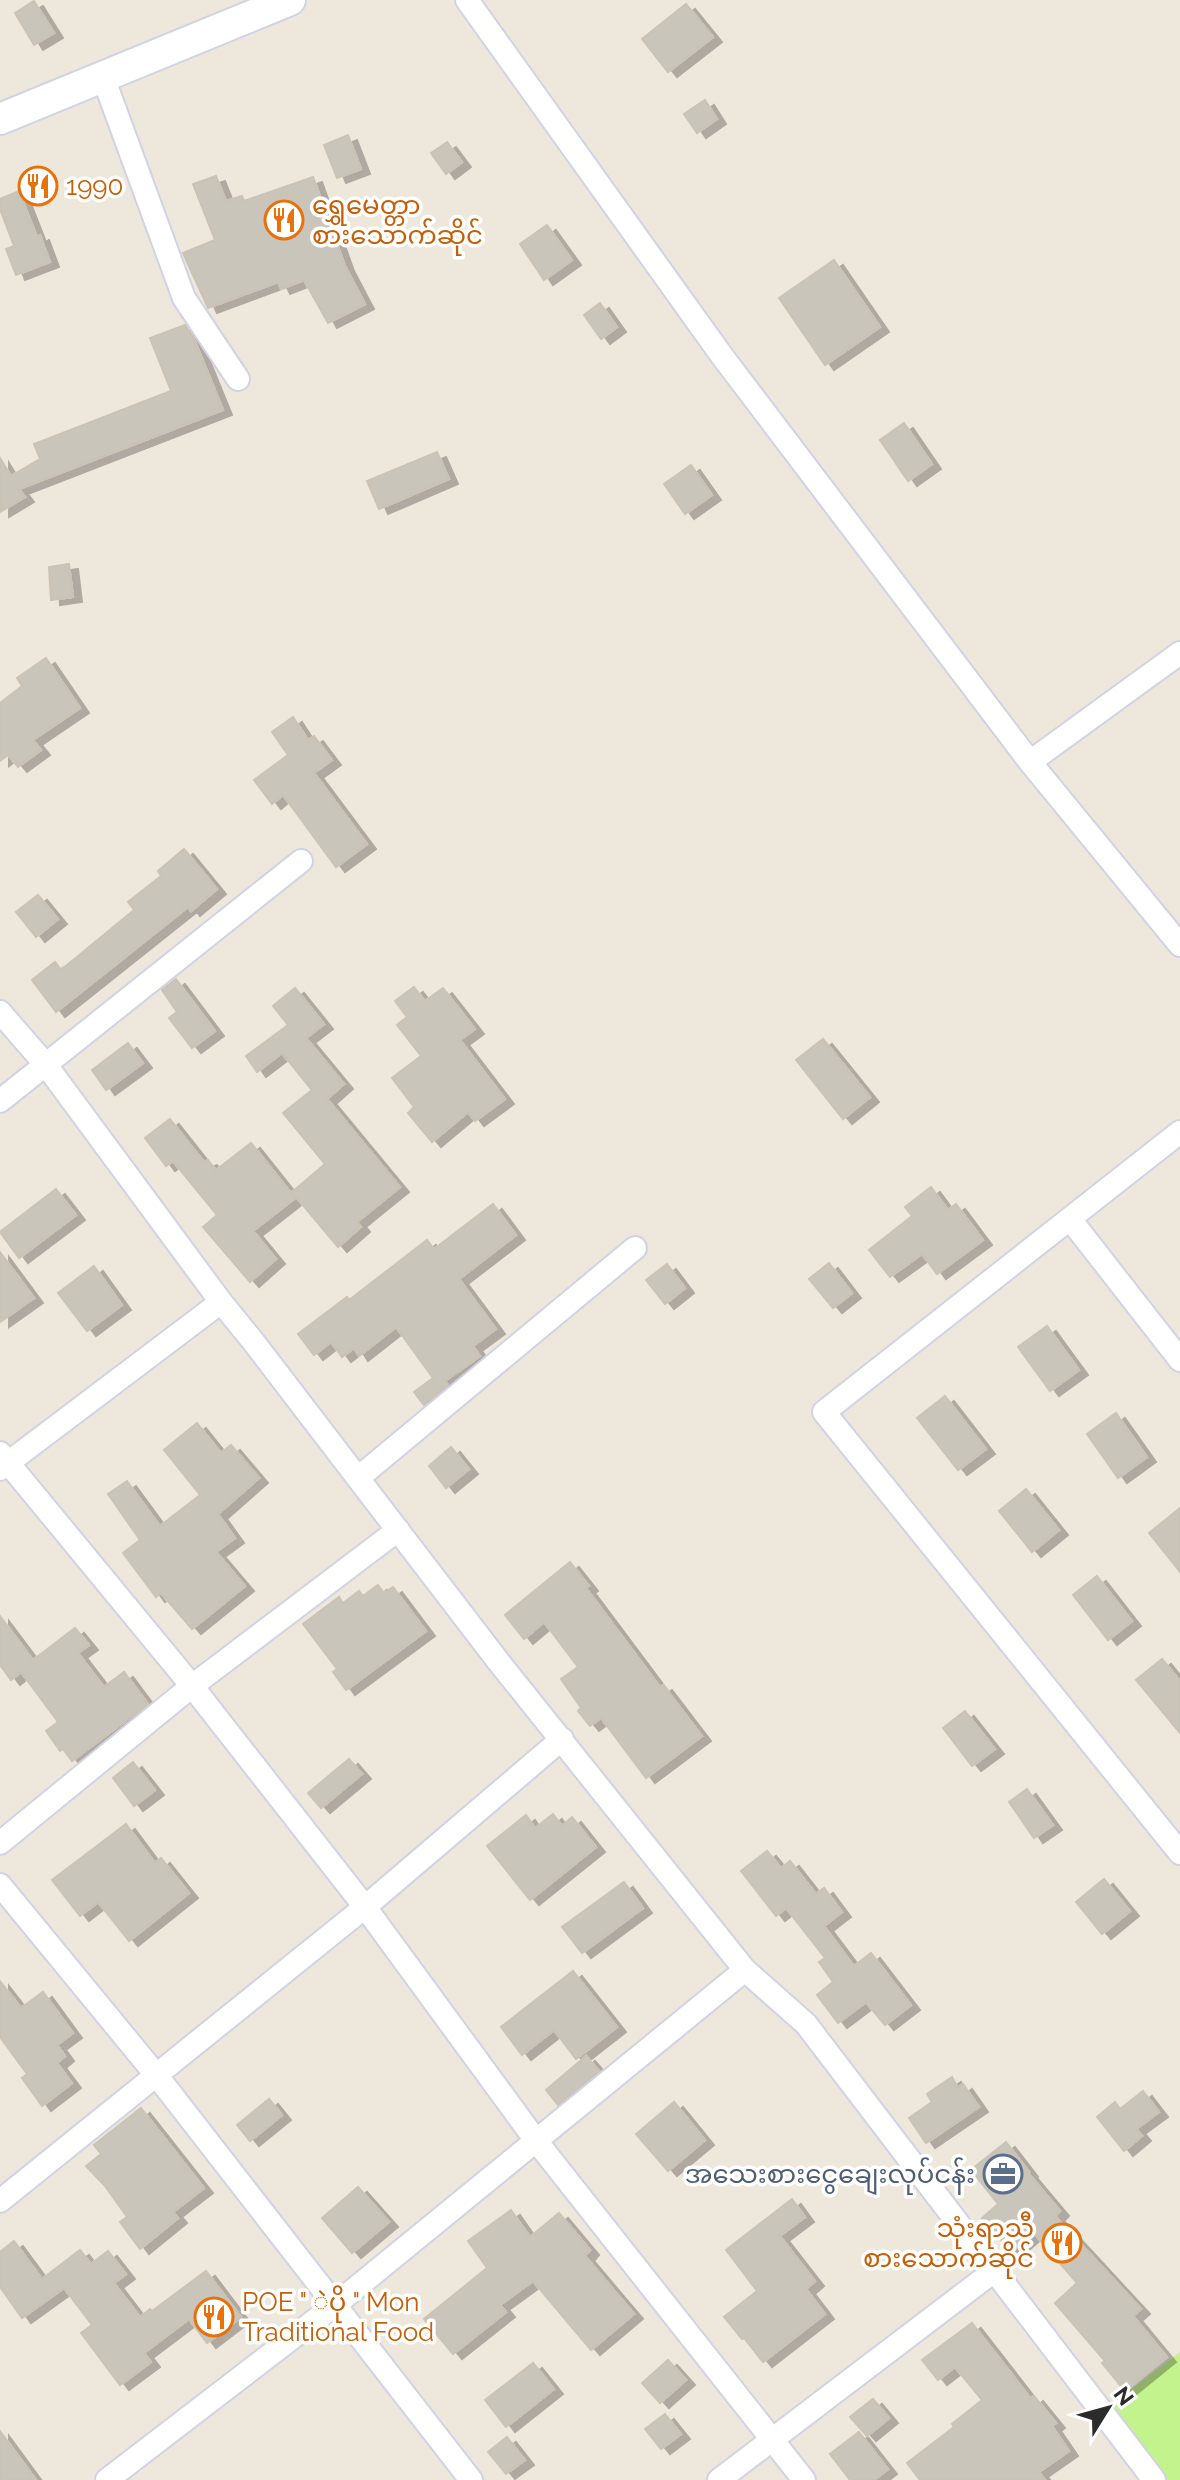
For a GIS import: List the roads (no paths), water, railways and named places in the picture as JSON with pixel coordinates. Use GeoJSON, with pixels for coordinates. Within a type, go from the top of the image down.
{"type":"FeatureCollection","features":[{"type":"Feature","properties":{"kind":"main road"},"geometry":{"type":"LineString","coordinates":[[0,119],[290,0]]}},
{"type":"Feature","properties":{"kind":"street"},"geometry":{"type":"LineString","coordinates":[[467,0],[722,356],[1030,762],[1180,945]]}},
{"type":"Feature","properties":{"kind":"street"},"geometry":{"type":"LineString","coordinates":[[103,77],[184,298],[238,379]]}},
{"type":"Feature","properties":{"kind":"street"},"geometry":{"type":"LineString","coordinates":[[1030,762],[1180,653]]}},
{"type":"Feature","properties":{"kind":"street"},"geometry":{"type":"LineString","coordinates":[[0,1101],[301,861]]}},
{"type":"Feature","properties":{"kind":"street"},"geometry":{"type":"LineString","coordinates":[[0,1012],[46,1065],[221,1302],[498,1661],[745,1970],[806,2024],[1154,2480]]}},
{"type":"Feature","properties":{"kind":"street"},"geometry":{"type":"LineString","coordinates":[[1180,1132],[824,1412],[1180,1853]]}},
{"type":"Feature","properties":{"kind":"street"},"geometry":{"type":"LineString","coordinates":[[1070,1219],[1180,1360]]}},
{"type":"Feature","properties":{"kind":"street"},"geometry":{"type":"LineString","coordinates":[[358,1478],[635,1248]]}},
{"type":"Feature","properties":{"kind":"street"},"geometry":{"type":"LineString","coordinates":[[221,1302],[3,1462],[192,1686],[365,1907],[537,2142],[804,2480]]}},
{"type":"Feature","properties":{"kind":"street"},"geometry":{"type":"LineString","coordinates":[[0,1843],[192,1686],[398,1530]]}},
{"type":"Feature","properties":{"kind":"street"},"geometry":{"type":"LineString","coordinates":[[0,2201],[365,1907],[562,1739]]}},
{"type":"Feature","properties":{"kind":"street"},"geometry":{"type":"LineString","coordinates":[[0,1885],[157,2076],[471,2480]]}},
{"type":"Feature","properties":{"kind":"street"},"geometry":{"type":"LineString","coordinates":[[107,2480],[335,2305],[745,1970]]}},
{"type":"Feature","properties":{"kind":"street"},"geometry":{"type":"LineString","coordinates":[[719,2480],[994,2271]]}},
{"type":"Feature","properties":{"kind":"place","name":"1990"},"geometry":{"type":"Point","coordinates":[38,186]}},
{"type":"Feature","properties":{"kind":"place","name":"ရွှေမေတ္တာ စားသောက်ဆိုင်"},"geometry":{"type":"Point","coordinates":[284,220]}},
{"type":"Feature","properties":{"kind":"place","name":"အသေးစားငွေချေးလုပ်ငန်း"},"geometry":{"type":"Point","coordinates":[1003,2174]}},
{"type":"Feature","properties":{"kind":"place","name":"သုံးရာသီ စားသောက်ဆိုင်"},"geometry":{"type":"Point","coordinates":[1062,2243]}},
{"type":"Feature","properties":{"kind":"place","name":"POE \" ဲပို \" Mon Traditional Food"},"geometry":{"type":"Point","coordinates":[214,2317]}}]}
